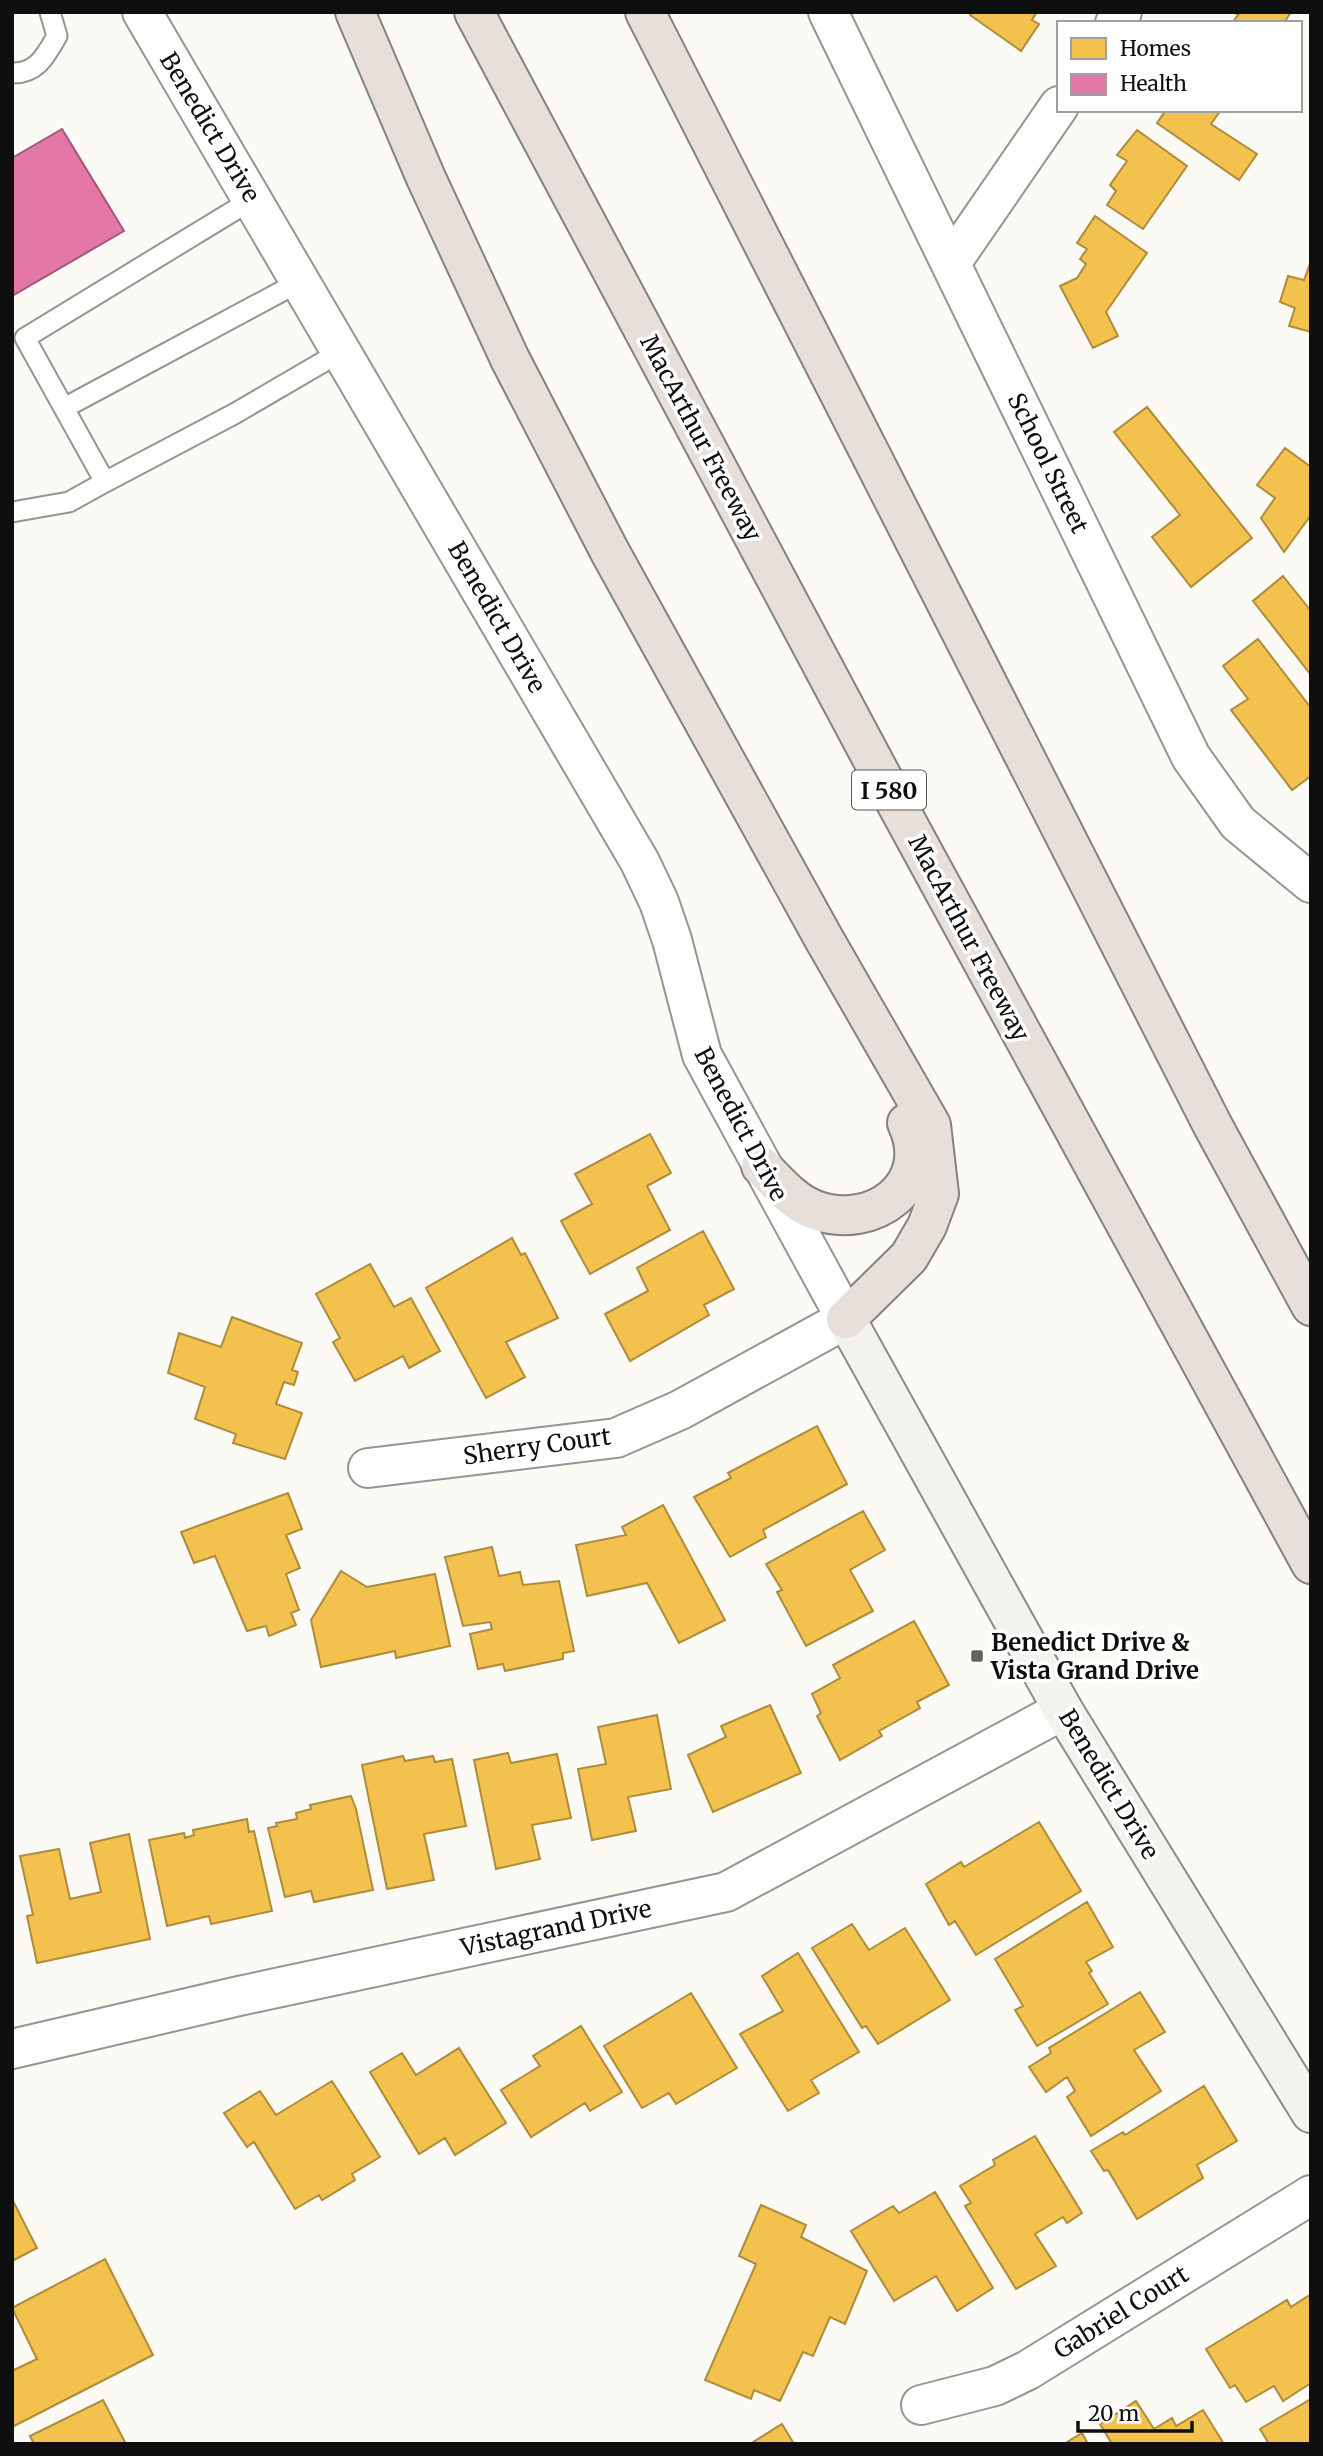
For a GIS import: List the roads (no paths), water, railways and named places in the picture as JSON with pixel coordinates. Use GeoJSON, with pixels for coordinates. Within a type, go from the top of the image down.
{"type":"FeatureCollection","features":[{"type":"Feature","properties":{"kind":"highway"},"geometry":{"type":"LineString","coordinates":[[355,12],[426,178],[510,359],[622,575],[824,939],[931,1125],[938,1160],[939,1194],[927,1226],[909,1257],[846,1319]]}},
{"type":"Feature","properties":{"kind":"highway","name":"MacArthur Freeway"},"geometry":{"type":"LineString","coordinates":[[474,12],[876,766],[1311,1564]]}},
{"type":"Feature","properties":{"kind":"highway"},"geometry":{"type":"LineString","coordinates":[[645,12],[1187,1076],[1311,1306]]}},
{"type":"Feature","properties":{"kind":"highway"},"geometry":{"type":"LineString","coordinates":[[761,1166],[791,1196],[814,1210],[855,1215],[888,1203],[906,1186],[916,1160],[913,1135],[824,939]]}},
{"type":"Feature","properties":{"kind":"street","name":"Benedict Drive"},"geometry":{"type":"LineString","coordinates":[[142,12],[640,862],[659,902],[672,940],[702,1055],[761,1166],[1063,1710],[1311,2113]]}},
{"type":"Feature","properties":{"kind":"street","name":"School Street"},"geometry":{"type":"LineString","coordinates":[[828,12],[1191,757],[1238,823],[1311,883]]}},
{"type":"Feature","properties":{"kind":"street"},"geometry":{"type":"LineString","coordinates":[[951,263],[1057,109]]}},
{"type":"Feature","properties":{"kind":"street","name":"Sherry Court"},"geometry":{"type":"LineString","coordinates":[[368,1468],[616,1438],[680,1410],[846,1319]]}},
{"type":"Feature","properties":{"kind":"street","name":"Vistagrand Drive"},"geometry":{"type":"LineString","coordinates":[[12,2049],[252,1993],[726,1892],[1063,1710]]}},
{"type":"Feature","properties":{"kind":"street","name":"Gabriel Court"},"geometry":{"type":"LineString","coordinates":[[921,2405],[995,2386],[1028,2370],[1311,2195]]}},
{"type":"Feature","properties":{"kind":"lane"},"geometry":{"type":"LineString","coordinates":[[12,73],[25,73],[43,60],[57,36],[50,12]]}},
{"type":"Feature","properties":{"kind":"lane"},"geometry":{"type":"LineString","coordinates":[[105,482],[25,338],[253,200]]}},
{"type":"Feature","properties":{"kind":"lane"},"geometry":{"type":"LineString","coordinates":[[64,408],[301,281]]}},
{"type":"Feature","properties":{"kind":"lane"},"geometry":{"type":"LineString","coordinates":[[12,512],[69,502],[234,414],[342,351]]}},
{"type":"Feature","properties":{"kind":"place","name":"Benedict Drive & Vista Grand Drive"},"geometry":{"type":"Point","coordinates":[977,1656]}}]}
